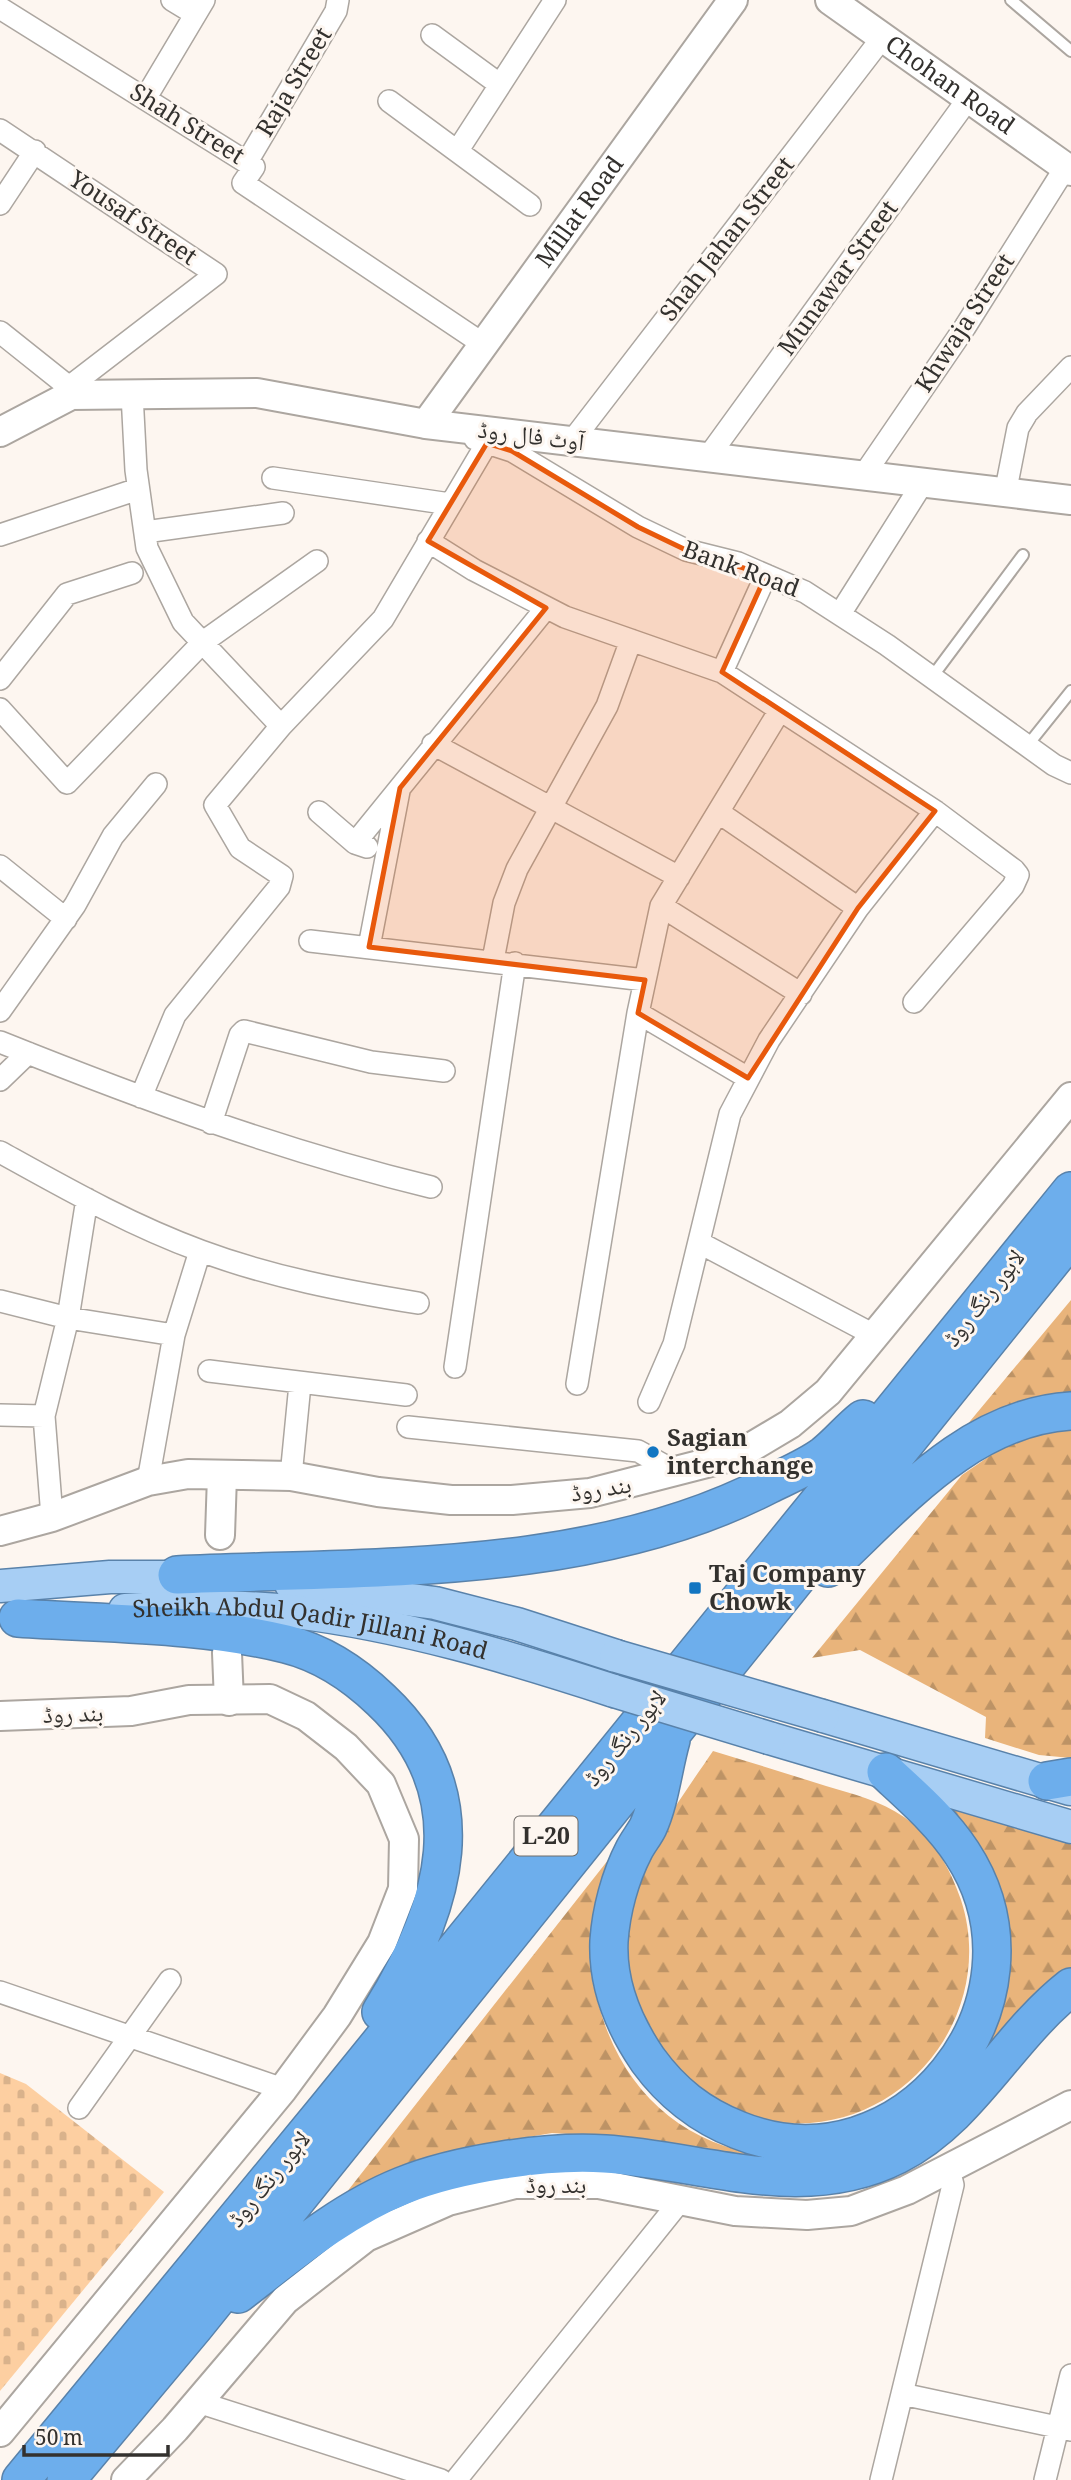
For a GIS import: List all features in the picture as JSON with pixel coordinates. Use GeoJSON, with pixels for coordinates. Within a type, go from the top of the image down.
{"type":"FeatureCollection","features":[{"type":"Feature","properties":{"kind":"highway","name":"لاہور رنگ روڈ"},"geometry":{"type":"LineString","coordinates":[[21,2480],[328,2107],[1071,1191]]}},
{"type":"Feature","properties":{"kind":"highway","name":"لاہور رنگ روڈ"},"geometry":{"type":"LineString","coordinates":[[66,2480],[195,2326],[1071,1237]]}},
{"type":"Feature","properties":{"kind":"highway"},"geometry":{"type":"LineString","coordinates":[[177,1575],[443,1563],[519,1556],[564,1551],[687,1521],[734,1503],[823,1455],[852,1428],[925,1374]]}},
{"type":"Feature","properties":{"kind":"highway"},"geometry":{"type":"LineString","coordinates":[[747,1637],[957,1452],[1031,1416],[1071,1411]]}},
{"type":"Feature","properties":{"kind":"highway"},"geometry":{"type":"LineString","coordinates":[[9,1619],[187,1630],[289,1644],[329,1660],[369,1688],[405,1722],[429,1763],[442,1811],[444,1852],[438,1895],[407,1968],[328,2107]]}},
{"type":"Feature","properties":{"kind":"highway"},"geometry":{"type":"LineString","coordinates":[[673,1729],[649,1826],[633,1851],[618,1888],[609,1941],[620,2010],[664,2083],[695,2109],[756,2138],[793,2144],[841,2141],[878,2128],[908,2111],[933,2091],[961,2057],[981,2021],[991,1983],[993,1940],[982,1894],[963,1854],[946,1831],[886,1772]]}},
{"type":"Feature","properties":{"kind":"highway"},"geometry":{"type":"LineString","coordinates":[[195,2326],[337,2221],[402,2186],[454,2172],[554,2154],[605,2154],[769,2179],[815,2178],[853,2171],[896,2155],[935,2130],[986,2078],[1031,2021],[1071,1987]]}},
{"type":"Feature","properties":{"kind":"main road","name":"Millat Road"},"geometry":{"type":"LineString","coordinates":[[426,424],[733,0]]}},
{"type":"Feature","properties":{"kind":"main road","name":"Chohan Road"},"geometry":{"type":"LineString","coordinates":[[830,0],[1068,169]]}},
{"type":"Feature","properties":{"kind":"main road","name":"آوٹ فال روڈ"},"geometry":{"type":"LineString","coordinates":[[0,432],[70,391],[132,394],[257,393],[426,424],[1071,500]]}},
{"type":"Feature","properties":{"kind":"main road","name":"بند روڈ"},"geometry":{"type":"LineString","coordinates":[[0,1531],[52,1517],[148,1480],[188,1474],[291,1476],[378,1492],[450,1500],[512,1500],[590,1493],[738,1455],[790,1424],[828,1392],[1071,1097]]}},
{"type":"Feature","properties":{"kind":"main road"},"geometry":{"type":"LineString","coordinates":[[220,1535],[222,1476]]}},
{"type":"Feature","properties":{"kind":"main road","name":"Sheikh Abdul Qadir Jillani Road"},"geometry":{"type":"LineString","coordinates":[[0,1586],[177,1575],[334,1588],[435,1603],[517,1624],[616,1656],[823,1716],[1063,1782]]}},
{"type":"Feature","properties":{"kind":"main road","name":"Sheikh Abdul Qadir Jillani Road"},"geometry":{"type":"LineString","coordinates":[[9,1619],[157,1608],[238,1607],[294,1611],[404,1631],[479,1648],[769,1738],[1071,1827]]}},
{"type":"Feature","properties":{"kind":"main road"},"geometry":{"type":"LineString","coordinates":[[227,1653],[229,1701]]}},
{"type":"Feature","properties":{"kind":"main road","name":"بند روڈ"},"geometry":{"type":"LineString","coordinates":[[0,1716],[131,1712],[189,1700],[271,1699],[306,1716],[346,1747],[381,1784],[404,1839],[403,1889],[382,1943],[337,2016],[283,2089],[0,2432]]}},
{"type":"Feature","properties":{"kind":"main road","name":"بند روڈ"},"geometry":{"type":"LineString","coordinates":[[126,2480],[198,2402],[285,2300],[366,2237],[448,2201],[516,2184],[599,2185],[735,2211],[795,2215],[850,2211],[907,2190],[1071,2105]]}},
{"type":"Feature","properties":{"kind":"street"},"geometry":{"type":"LineString","coordinates":[[145,99],[199,7],[172,0]]}},
{"type":"Feature","properties":{"kind":"street","name":"Raja Street"},"geometry":{"type":"LineString","coordinates":[[247,162],[336,11],[338,0]]}},
{"type":"Feature","properties":{"kind":"street"},"geometry":{"type":"LineString","coordinates":[[458,150],[555,0]]}},
{"type":"Feature","properties":{"kind":"street","name":"Shah Street"},"geometry":{"type":"LineString","coordinates":[[6,6],[145,99],[247,162],[254,167],[243,183],[483,344]]}},
{"type":"Feature","properties":{"kind":"street"},"geometry":{"type":"LineString","coordinates":[[432,36],[499,84]]}},
{"type":"Feature","properties":{"kind":"street","name":"Shah Jahan Street"},"geometry":{"type":"LineString","coordinates":[[572,441],[882,38]]}},
{"type":"Feature","properties":{"kind":"street","name":"Munawar Street"},"geometry":{"type":"LineString","coordinates":[[708,457],[968,99]]}},
{"type":"Feature","properties":{"kind":"street"},"geometry":{"type":"LineString","coordinates":[[389,101],[530,205]]}},
{"type":"Feature","properties":{"kind":"street","name":"Yousaf Street"},"geometry":{"type":"LineString","coordinates":[[0,130],[216,274],[70,391]]}},
{"type":"Feature","properties":{"kind":"street"},"geometry":{"type":"LineString","coordinates":[[0,204],[35,151]]}},
{"type":"Feature","properties":{"kind":"street","name":"Khwaja Street"},"geometry":{"type":"LineString","coordinates":[[863,476],[1068,169]]}},
{"type":"Feature","properties":{"kind":"street"},"geometry":{"type":"LineString","coordinates":[[0,332],[70,391]]}},
{"type":"Feature","properties":{"kind":"street"},"geometry":{"type":"LineString","coordinates":[[1005,494],[1018,428],[1027,414],[1071,368]]}},
{"type":"Feature","properties":{"kind":"street"},"geometry":{"type":"LineString","coordinates":[[132,394],[138,489],[147,548],[183,622],[282,726]]}},
{"type":"Feature","properties":{"kind":"street","name":"Bank Road"},"geometry":{"type":"LineString","coordinates":[[426,424],[512,451],[638,527],[674,544],[738,563],[805,592],[932,677],[1027,746],[1071,773]]}},
{"type":"Feature","properties":{"kind":"street"},"geometry":{"type":"LineString","coordinates":[[141,1097],[175,1015],[279,887],[282,876],[240,848],[215,805],[282,726],[383,619],[487,443]]}},
{"type":"Feature","properties":{"kind":"street"},"geometry":{"type":"LineString","coordinates":[[272,478],[450,504]]}},
{"type":"Feature","properties":{"kind":"street"},"geometry":{"type":"LineString","coordinates":[[840,614],[922,484]]}},
{"type":"Feature","properties":{"kind":"street"},"geometry":{"type":"LineString","coordinates":[[0,535],[138,489]]}},
{"type":"Feature","properties":{"kind":"street"},"geometry":{"type":"LineString","coordinates":[[145,532],[283,513]]}},
{"type":"Feature","properties":{"kind":"street"},"geometry":{"type":"LineString","coordinates":[[428,541],[474,570],[547,608],[722,672],[935,810],[1002,859],[1018,876],[914,1002]]}},
{"type":"Feature","properties":{"kind":"street"},"geometry":{"type":"LineString","coordinates":[[0,709],[67,783],[203,642],[317,561]]}},
{"type":"Feature","properties":{"kind":"street"},"geometry":{"type":"LineString","coordinates":[[0,680],[67,594],[132,573]]}},
{"type":"Feature","properties":{"kind":"street"},"geometry":{"type":"LineString","coordinates":[[722,672],[766,575]]}},
{"type":"Feature","properties":{"kind":"street"},"geometry":{"type":"LineString","coordinates":[[355,843],[433,744],[547,608]]}},
{"type":"Feature","properties":{"kind":"street"},"geometry":{"type":"LineString","coordinates":[[493,960],[504,903],[517,869],[607,706],[631,640]]}},
{"type":"Feature","properties":{"kind":"street"},"geometry":{"type":"LineString","coordinates":[[577,1384],[638,1013],[661,906],[780,710]]}},
{"type":"Feature","properties":{"kind":"street"},"geometry":{"type":"LineString","coordinates":[[433,744],[679,877]]}},
{"type":"Feature","properties":{"kind":"street"},"geometry":{"type":"LineString","coordinates":[[0,1011],[66,919],[113,836],[156,784]]}},
{"type":"Feature","properties":{"kind":"street"},"geometry":{"type":"LineString","coordinates":[[369,947],[400,788]]}},
{"type":"Feature","properties":{"kind":"street"},"geometry":{"type":"LineString","coordinates":[[649,1402],[674,1344],[700,1243],[719,1149],[730,1114],[769,1040],[858,908],[935,810]]}},
{"type":"Feature","properties":{"kind":"street"},"geometry":{"type":"LineString","coordinates":[[318,812],[355,843],[387,853]]}},
{"type":"Feature","properties":{"kind":"street"},"geometry":{"type":"LineString","coordinates":[[718,812],[858,908]]}},
{"type":"Feature","properties":{"kind":"street"},"geometry":{"type":"LineString","coordinates":[[0,866],[66,919]]}},
{"type":"Feature","properties":{"kind":"street"},"geometry":{"type":"LineString","coordinates":[[661,906],[801,994]]}},
{"type":"Feature","properties":{"kind":"street"},"geometry":{"type":"LineString","coordinates":[[310,941],[493,960],[645,980]]}},
{"type":"Feature","properties":{"kind":"street"},"geometry":{"type":"LineString","coordinates":[[456,1367],[515,963]]}},
{"type":"Feature","properties":{"kind":"street"},"geometry":{"type":"LineString","coordinates":[[638,1013],[748,1078]]}},
{"type":"Feature","properties":{"kind":"street"},"geometry":{"type":"LineString","coordinates":[[211,1123],[240,1035],[244,1031],[371,1062],[444,1071]]}},
{"type":"Feature","properties":{"kind":"street"},"geometry":{"type":"LineString","coordinates":[[0,1042],[211,1123],[346,1166],[431,1187]]}},
{"type":"Feature","properties":{"kind":"street"},"geometry":{"type":"LineString","coordinates":[[0,1080],[28,1053]]}},
{"type":"Feature","properties":{"kind":"street"},"geometry":{"type":"LineString","coordinates":[[0,1152],[87,1199],[200,1251],[316,1286],[418,1303]]}},
{"type":"Feature","properties":{"kind":"street"},"geometry":{"type":"LineString","coordinates":[[52,1517],[44,1416],[68,1318],[87,1199]]}},
{"type":"Feature","properties":{"kind":"street"},"geometry":{"type":"LineString","coordinates":[[700,1243],[874,1335]]}},
{"type":"Feature","properties":{"kind":"street"},"geometry":{"type":"LineString","coordinates":[[148,1480],[174,1335],[200,1251]]}},
{"type":"Feature","properties":{"kind":"street"},"geometry":{"type":"LineString","coordinates":[[0,1301],[68,1318],[174,1335]]}},
{"type":"Feature","properties":{"kind":"street"},"geometry":{"type":"LineString","coordinates":[[209,1371],[406,1395]]}},
{"type":"Feature","properties":{"kind":"street"},"geometry":{"type":"LineString","coordinates":[[291,1476],[300,1384]]}},
{"type":"Feature","properties":{"kind":"street"},"geometry":{"type":"LineString","coordinates":[[0,1415],[44,1416]]}},
{"type":"Feature","properties":{"kind":"street"},"geometry":{"type":"LineString","coordinates":[[408,1427],[638,1451],[676,1472]]}},
{"type":"Feature","properties":{"kind":"street"},"geometry":{"type":"LineString","coordinates":[[79,2108],[126,2037],[170,1980]]}},
{"type":"Feature","properties":{"kind":"street"},"geometry":{"type":"LineString","coordinates":[[0,1992],[283,2089]]}},
{"type":"Feature","properties":{"kind":"street"},"geometry":{"type":"LineString","coordinates":[[881,2480],[953,2185],[949,2169]]}},
{"type":"Feature","properties":{"kind":"street"},"geometry":{"type":"LineString","coordinates":[[456,2480],[681,2200]]}},
{"type":"Feature","properties":{"kind":"street"},"geometry":{"type":"LineString","coordinates":[[1045,2480],[1064,2429],[1071,2375]]}},
{"type":"Feature","properties":{"kind":"street"},"geometry":{"type":"LineString","coordinates":[[902,2393],[1064,2429]]}},
{"type":"Feature","properties":{"kind":"street"},"geometry":{"type":"LineString","coordinates":[[198,2402],[441,2480]]}},
{"type":"Feature","properties":{"kind":"lane"},"geometry":{"type":"LineString","coordinates":[[1011,0],[1071,51]]}},
{"type":"Feature","properties":{"kind":"lane"},"geometry":{"type":"LineString","coordinates":[[932,677],[1023,555]]}},
{"type":"Feature","properties":{"kind":"lane"},"geometry":{"type":"LineString","coordinates":[[1027,746],[1071,691]]}},
{"type":"Feature","properties":{"kind":"highlighted area"},"geometry":{"type":"Polygon","coordinates":[[[487,443],[512,451],[638,527],[686,550],[766,575],[722,672],[935,811],[858,908],[748,1078],[638,1013],[645,980],[369,947],[400,788],[546,608],[428,541],[487,443]]]}},
{"type":"Feature","properties":{"kind":"green space"},"geometry":{"type":"Polygon","coordinates":[[[1071,1300],[1071,1411],[961,1432],[1071,1300]]]}},
{"type":"Feature","properties":{"kind":"green space"},"geometry":{"type":"Polygon","coordinates":[[[1058,1429],[1071,1429],[1071,1758],[1039,1755],[985,1738],[986,1717],[860,1650],[812,1658],[962,1475],[1013,1440],[1058,1429]]]}},
{"type":"Feature","properties":{"kind":"green space"},"geometry":{"type":"Polygon","coordinates":[[[713,1751],[856,1795],[895,1811],[924,1834],[946,1865],[957,1888],[969,1939],[967,1978],[957,2014],[939,2048],[915,2076],[884,2099],[849,2115],[810,2123],[781,2124],[746,2118],[679,2080],[668,2067],[635,2008],[622,1936],[626,1903],[645,1857],[658,1834],[713,1751]]]}},
{"type":"Feature","properties":{"kind":"green space"},"geometry":{"type":"Polygon","coordinates":[[[942,1804],[1071,1841],[1071,1969],[985,2052],[995,2011],[942,1804]]]}},
{"type":"Feature","properties":{"kind":"green space"},"geometry":{"type":"Polygon","coordinates":[[[612,1855],[596,1916],[592,1941],[592,1978],[602,2016],[629,2073],[669,2116],[694,2132],[721,2145],[783,2158],[784,2163],[633,2138],[552,2133],[470,2147],[392,2173],[335,2207],[612,1855]]]}},
{"type":"Feature","properties":{"kind":"green space"},"geometry":{"type":"Polygon","coordinates":[[[0,2073],[26,2084],[164,2192],[0,2391],[0,2073]]]}},
{"type":"Feature","properties":{"kind":"place","name":"Sagian interchange"},"geometry":{"type":"Point","coordinates":[653,1452]}},
{"type":"Feature","properties":{"kind":"place","name":"Taj Company Chowk"},"geometry":{"type":"Point","coordinates":[695,1588]}}]}
